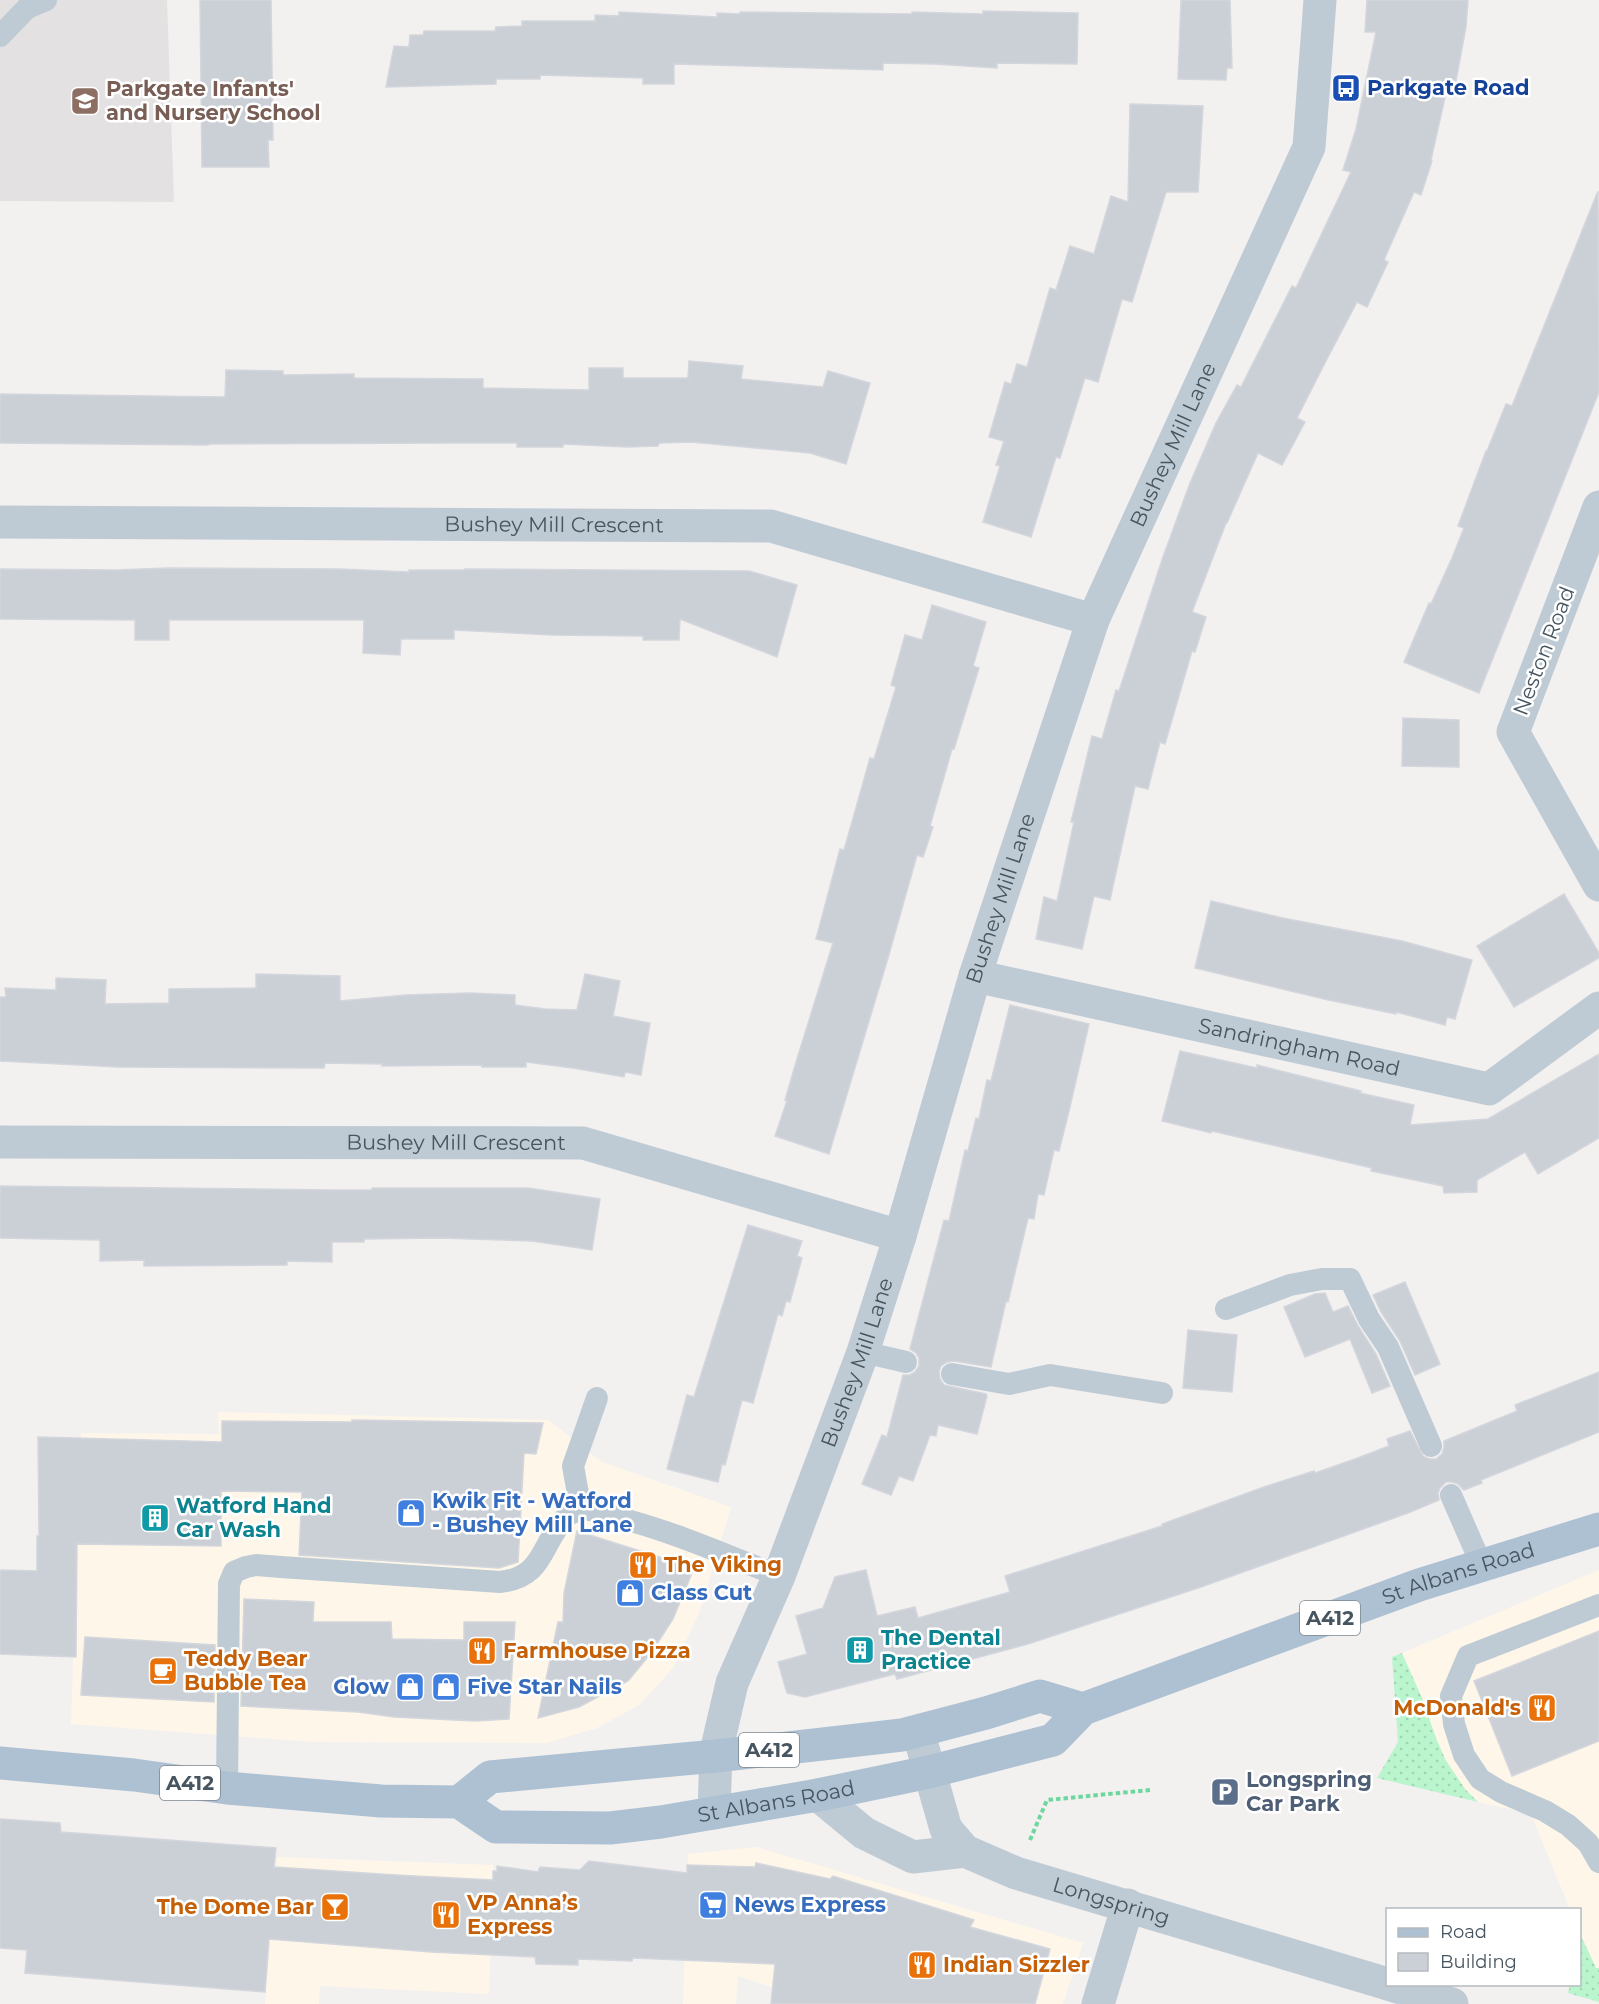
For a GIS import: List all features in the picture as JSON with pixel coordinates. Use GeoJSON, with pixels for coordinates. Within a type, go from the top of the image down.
{"type":"FeatureCollection","features":[{"type":"Feature","properties":{"kind":"main road","name":"St Albans Road"},"geometry":{"type":"LineString","coordinates":[[459,1802],[496,1827],[610,1828],[661,1822],[818,1795],[929,1772],[1053,1740],[1083,1709],[1419,1586],[1597,1534]]}},
{"type":"Feature","properties":{"kind":"main road","name":"A412"},"geometry":{"type":"LineString","coordinates":[[0,1763],[134,1775],[227,1788],[381,1801],[459,1802],[490,1777],[716,1756],[902,1735],[1040,1696],[1083,1709]]}},
{"type":"Feature","properties":{"kind":"street","name":"Bushey Mill Lane"},"geometry":{"type":"LineString","coordinates":[[714,1813],[716,1756],[732,1683],[779,1576],[863,1352],[900,1236],[975,976],[1093,620],[1309,147],[1320,0]]}},
{"type":"Feature","properties":{"kind":"street","name":"Neston Road"},"geometry":{"type":"LineString","coordinates":[[1599,507],[1513,732],[1599,885]]}},
{"type":"Feature","properties":{"kind":"street","name":"Bushey Mill Crescent"},"geometry":{"type":"LineString","coordinates":[[0,522],[771,526],[1093,620]]}},
{"type":"Feature","properties":{"kind":"street","name":"Sandringham Road"},"geometry":{"type":"LineString","coordinates":[[975,976],[1489,1089],[1599,1008]]}},
{"type":"Feature","properties":{"kind":"street","name":"Bushey Mill Crescent"},"geometry":{"type":"LineString","coordinates":[[0,1142],[583,1143],[900,1236]]}},
{"type":"Feature","properties":{"kind":"street","name":"Longspring"},"geometry":{"type":"LineString","coordinates":[[918,1731],[946,1829],[965,1851],[1016,1873],[1386,1983]]}},
{"type":"Feature","properties":{"kind":"street"},"geometry":{"type":"LineString","coordinates":[[818,1795],[864,1833],[913,1857],[965,1851]]}},
{"type":"Feature","properties":{"kind":"street"},"geometry":{"type":"LineString","coordinates":[[1098,2004],[1128,1905]]}},
{"type":"Feature","properties":{"kind":"street","name":"Longspring"},"geometry":{"type":"LineString","coordinates":[[1394,1986],[1452,2004]]}},
{"type":"Feature","properties":{"kind":"lane"},"geometry":{"type":"LineString","coordinates":[[0,36],[27,8],[46,0]]}},
{"type":"Feature","properties":{"kind":"lane"},"geometry":{"type":"LineString","coordinates":[[1226,1309],[1290,1285],[1350,1279],[1369,1319],[1388,1347],[1431,1446]]}},
{"type":"Feature","properties":{"kind":"lane"},"geometry":{"type":"LineString","coordinates":[[863,1352],[906,1362]]}},
{"type":"Feature","properties":{"kind":"lane"},"geometry":{"type":"LineString","coordinates":[[952,1374],[1009,1383],[1050,1374],[1162,1393]]}},
{"type":"Feature","properties":{"kind":"lane"},"geometry":{"type":"LineString","coordinates":[[581,1510],[573,1466],[597,1398]]}},
{"type":"Feature","properties":{"kind":"lane"},"geometry":{"type":"LineString","coordinates":[[1451,1495],[1482,1566]]}},
{"type":"Feature","properties":{"kind":"lane"},"geometry":{"type":"LineString","coordinates":[[227,1788],[230,1578],[234,1572],[246,1567],[256,1565],[500,1582],[515,1580],[525,1576],[533,1568],[570,1514],[581,1510],[592,1510],[649,1525],[779,1576]]}},
{"type":"Feature","properties":{"kind":"lane"},"geometry":{"type":"LineString","coordinates":[[1599,1605],[1468,1656],[1451,1696],[1454,1724],[1464,1755],[1479,1779],[1501,1792],[1545,1811],[1568,1826],[1588,1843],[1599,1862]]}},
{"type":"Feature","properties":{"kind":"path"},"geometry":{"type":"LineString","coordinates":[[1016,1873],[1047,1800],[1150,1790]]}},
{"type":"Feature","properties":{"kind":"shaded area","name":"Parkgate Infants' and Nursery School"},"geometry":{"type":"Polygon","coordinates":[[[0,0],[167,0],[174,202],[0,201],[0,0]]]}},
{"type":"Feature","properties":{"kind":"shaded area"},"geometry":{"type":"Polygon","coordinates":[[[218,1412],[548,1420],[602,1462],[731,1507],[700,1611],[673,1668],[639,1705],[597,1728],[546,1743],[314,1742],[71,1724],[81,1433],[219,1434],[218,1412]]]}},
{"type":"Feature","properties":{"kind":"shaded area"},"geometry":{"type":"Polygon","coordinates":[[[1599,1570],[1599,1974],[1581,1935],[1581,1908],[1570,1908],[1531,1814],[1478,1802],[1465,1789],[1450,1768],[1436,1738],[1422,1698],[1402,1653],[1599,1570]]]}},
{"type":"Feature","properties":{"kind":"shaded area"},"geometry":{"type":"Polygon","coordinates":[[[756,1847],[1083,1943],[1063,2004],[822,2004],[738,1976],[736,2004],[683,2004],[688,1854],[756,1847]]]}},
{"type":"Feature","properties":{"kind":"shaded area"},"geometry":{"type":"Polygon","coordinates":[[[277,1857],[493,1865],[489,1994],[320,1986],[319,2004],[265,2004],[277,1857]]]}},
{"type":"Feature","properties":{"kind":"green space"},"geometry":{"type":"Polygon","coordinates":[[[1402,1653],[1445,1759],[1465,1789],[1478,1802],[1377,1778],[1398,1742],[1392,1657],[1402,1653]]]}},
{"type":"Feature","properties":{"kind":"green space"},"geometry":{"type":"Polygon","coordinates":[[[1581,1936],[1596,1968],[1599,1968],[1599,2002],[1568,1993],[1570,1986],[1581,1986],[1581,1936]]]}},
{"type":"Feature","properties":{"kind":"building"},"geometry":{"type":"Polygon","coordinates":[[[200,0],[271,0],[273,140],[268,140],[269,167],[202,167],[200,0]]]}},
{"type":"Feature","properties":{"kind":"building"},"geometry":{"type":"Polygon","coordinates":[[[1181,0],[1230,0],[1232,68],[1227,68],[1226,80],[1178,79],[1181,0]]]}},
{"type":"Feature","properties":{"kind":"building"},"geometry":{"type":"Polygon","coordinates":[[[1367,0],[1468,0],[1466,27],[1456,81],[1449,79],[1432,161],[1421,195],[1414,192],[1384,260],[1388,262],[1367,307],[1357,302],[1327,359],[1297,418],[1305,422],[1282,465],[1258,453],[1226,523],[1192,612],[1206,617],[1195,652],[1192,651],[1165,744],[1160,742],[1148,789],[1135,786],[1110,900],[1094,896],[1082,949],[1036,939],[1044,897],[1057,901],[1074,822],[1071,822],[1092,736],[1102,739],[1116,690],[1119,691],[1190,483],[1216,423],[1237,385],[1241,387],[1292,286],[1296,288],[1351,172],[1343,170],[1356,129],[1376,32],[1365,32],[1367,0]]]}},
{"type":"Feature","properties":{"kind":"building"},"geometry":{"type":"Polygon","coordinates":[[[983,11],[1078,13],[1077,64],[997,63],[997,68],[883,63],[883,70],[674,64],[674,84],[643,84],[643,78],[540,75],[540,79],[496,79],[496,84],[386,87],[394,46],[409,47],[410,35],[423,35],[424,31],[495,31],[496,27],[522,26],[522,21],[595,21],[595,15],[619,16],[619,12],[717,17],[717,13],[740,14],[740,12],[983,14],[983,11]]]}},
{"type":"Feature","properties":{"kind":"building"},"geometry":{"type":"Polygon","coordinates":[[[1130,104],[1203,106],[1198,192],[1166,192],[1132,302],[1122,299],[1098,382],[1085,378],[1060,458],[1056,457],[1031,537],[983,522],[1000,466],[996,465],[1004,441],[989,437],[1005,382],[1011,384],[1017,364],[1027,367],[1050,288],[1056,290],[1070,246],[1094,254],[1111,196],[1128,202],[1130,104]]]}},
{"type":"Feature","properties":{"kind":"building"},"geometry":{"type":"Polygon","coordinates":[[[1598,191],[1599,392],[1479,693],[1404,662],[1429,603],[1431,604],[1452,558],[1464,528],[1458,526],[1486,451],[1506,404],[1512,406],[1598,191]]]}},
{"type":"Feature","properties":{"kind":"building"},"geometry":{"type":"Polygon","coordinates":[[[689,361],[743,366],[741,379],[823,387],[828,371],[870,383],[846,464],[810,453],[691,442],[627,447],[563,444],[563,447],[517,447],[517,443],[208,445],[0,443],[0,394],[225,397],[226,370],[283,371],[283,375],[354,374],[354,378],[483,379],[483,388],[589,390],[589,368],[623,368],[623,378],[688,378],[689,361]]]}},
{"type":"Feature","properties":{"kind":"building"},"geometry":{"type":"Polygon","coordinates":[[[0,569],[339,569],[409,572],[409,570],[465,569],[749,571],[797,585],[777,657],[680,619],[679,640],[643,640],[643,636],[552,635],[454,630],[454,639],[401,639],[400,655],[363,653],[364,620],[169,620],[169,640],[135,640],[135,620],[0,619],[0,569]]]}},
{"type":"Feature","properties":{"kind":"building"},"geometry":{"type":"Polygon","coordinates":[[[932,605],[986,622],[973,666],[979,668],[954,749],[952,749],[930,826],[933,827],[923,857],[917,855],[829,1154],[775,1136],[833,943],[816,939],[840,849],[844,850],[870,758],[874,759],[896,687],[891,685],[905,635],[922,640],[932,605]]]}},
{"type":"Feature","properties":{"kind":"building"},"geometry":{"type":"Polygon","coordinates":[[[1403,718],[1459,720],[1459,767],[1402,766],[1403,718]]]}},
{"type":"Feature","properties":{"kind":"building"},"geometry":{"type":"Polygon","coordinates":[[[1564,894],[1599,953],[1599,958],[1514,1007],[1477,946],[1564,894]]]}},
{"type":"Feature","properties":{"kind":"building"},"geometry":{"type":"Polygon","coordinates":[[[1211,901],[1283,918],[1402,941],[1472,960],[1455,1019],[1447,1017],[1445,1025],[1195,968],[1211,901]]]}},
{"type":"Feature","properties":{"kind":"building"},"geometry":{"type":"Polygon","coordinates":[[[256,974],[340,976],[340,1001],[406,995],[469,993],[515,995],[515,1005],[577,1010],[585,974],[620,981],[613,1016],[650,1023],[641,1075],[625,1072],[624,1077],[526,1062],[526,1067],[382,1066],[382,1064],[325,1063],[324,1068],[119,1067],[0,1061],[0,997],[6,997],[5,988],[56,990],[56,978],[106,980],[105,1004],[169,1003],[169,989],[256,988],[256,974]]]}},
{"type":"Feature","properties":{"kind":"building"},"geometry":{"type":"Polygon","coordinates":[[[1010,1005],[1089,1024],[1069,1111],[1059,1151],[1054,1150],[1044,1195],[1038,1194],[1034,1219],[1028,1218],[991,1367],[954,1361],[941,1366],[939,1371],[944,1385],[986,1394],[977,1434],[938,1425],[936,1436],[930,1435],[913,1481],[899,1476],[891,1495],[862,1484],[882,1435],[887,1437],[903,1375],[910,1375],[919,1366],[919,1358],[910,1349],[944,1220],[949,1221],[965,1150],[968,1151],[976,1118],[979,1119],[987,1080],[991,1081],[1010,1005]]]}},
{"type":"Feature","properties":{"kind":"building"},"geometry":{"type":"Polygon","coordinates":[[[1180,1051],[1257,1068],[1257,1065],[1414,1105],[1410,1125],[1488,1119],[1599,1054],[1599,1138],[1538,1174],[1525,1152],[1477,1180],[1477,1192],[1444,1193],[1443,1186],[1162,1121],[1180,1051]]]}},
{"type":"Feature","properties":{"kind":"building"},"geometry":{"type":"Polygon","coordinates":[[[0,1186],[333,1190],[528,1188],[600,1199],[592,1250],[532,1241],[440,1238],[364,1239],[364,1242],[332,1242],[332,1262],[287,1261],[287,1265],[144,1266],[144,1260],[100,1261],[100,1240],[0,1238],[0,1186]]]}},
{"type":"Feature","properties":{"kind":"building"},"geometry":{"type":"Polygon","coordinates":[[[748,1225],[802,1241],[797,1256],[802,1258],[790,1302],[786,1301],[782,1316],[778,1314],[753,1403],[742,1400],[725,1465],[722,1464],[718,1482],[667,1469],[687,1395],[694,1397],[748,1225]]]}},
{"type":"Feature","properties":{"kind":"building"},"geometry":{"type":"Polygon","coordinates":[[[1405,1282],[1440,1364],[1415,1375],[1400,1341],[1373,1295],[1405,1282]]]}},
{"type":"Feature","properties":{"kind":"building"},"geometry":{"type":"Polygon","coordinates":[[[1325,1293],[1333,1312],[1348,1306],[1376,1354],[1390,1386],[1372,1393],[1350,1339],[1305,1357],[1284,1307],[1315,1294],[1325,1293]]]}},
{"type":"Feature","properties":{"kind":"building"},"geometry":{"type":"Polygon","coordinates":[[[1188,1330],[1237,1335],[1232,1392],[1183,1388],[1188,1330]]]}},
{"type":"Feature","properties":{"kind":"building"},"geometry":{"type":"Polygon","coordinates":[[[1599,1372],[1599,1432],[1481,1480],[1482,1483],[1464,1490],[1458,1484],[1446,1482],[1438,1493],[1439,1500],[1408,1513],[1201,1587],[1028,1644],[897,1679],[895,1674],[805,1697],[787,1693],[778,1662],[807,1654],[796,1616],[823,1608],[835,1577],[866,1570],[877,1616],[915,1607],[918,1618],[1010,1592],[1005,1576],[1162,1526],[1162,1524],[1264,1487],[1355,1459],[1389,1446],[1387,1439],[1410,1431],[1423,1456],[1436,1459],[1442,1454],[1444,1441],[1517,1411],[1515,1405],[1599,1372]]]}},
{"type":"Feature","properties":{"kind":"building"},"geometry":{"type":"Polygon","coordinates":[[[352,1420],[543,1423],[536,1454],[524,1453],[518,1562],[499,1568],[299,1555],[302,1492],[221,1491],[221,1546],[77,1544],[76,1657],[0,1654],[0,1570],[37,1571],[38,1437],[222,1442],[222,1421],[352,1422],[352,1420]]]}},
{"type":"Feature","properties":{"kind":"building"},"geometry":{"type":"Polygon","coordinates":[[[577,1531],[694,1568],[673,1619],[651,1653],[628,1681],[579,1707],[538,1718],[558,1622],[563,1622],[564,1593],[577,1531]]]}},
{"type":"Feature","properties":{"kind":"building"},"geometry":{"type":"Polygon","coordinates":[[[244,1599],[314,1602],[313,1622],[391,1622],[392,1639],[464,1640],[464,1622],[515,1622],[509,1719],[475,1721],[241,1706],[244,1599]]]}},
{"type":"Feature","properties":{"kind":"building","name":"McDonald's"},"geometry":{"type":"Polygon","coordinates":[[[1599,1631],[1599,1741],[1512,1776],[1474,1681],[1599,1631]]]}},
{"type":"Feature","properties":{"kind":"building"},"geometry":{"type":"Polygon","coordinates":[[[85,1637],[215,1645],[214,1702],[81,1695],[85,1637]]]}},
{"type":"Feature","properties":{"kind":"building"},"geometry":{"type":"Polygon","coordinates":[[[0,1819],[60,1823],[61,1832],[276,1848],[274,1867],[396,1875],[493,1880],[493,1871],[497,1871],[497,1866],[538,1872],[540,1867],[580,1870],[589,1861],[687,1873],[687,1865],[755,1867],[756,1863],[830,1879],[833,1876],[974,1920],[970,1927],[1050,1949],[1035,2004],[771,2004],[775,1964],[633,1958],[632,1961],[578,1959],[578,1965],[536,1964],[535,1957],[431,1952],[269,1939],[265,1992],[25,1973],[27,1950],[0,1948],[0,1819]]]}},
{"type":"Feature","properties":{"kind":"place","name":"Parkgate Road"},"geometry":{"type":"Point","coordinates":[1346,88]}},
{"type":"Feature","properties":{"kind":"place","name":"Parkgate Infants' and Nursery School"},"geometry":{"type":"Point","coordinates":[85,101]}},
{"type":"Feature","properties":{"kind":"place","name":"Kwik Fit - Watford - Bushey Mill Lane"},"geometry":{"type":"Point","coordinates":[411,1513]}},
{"type":"Feature","properties":{"kind":"place","name":"Watford Hand Car Wash"},"geometry":{"type":"Point","coordinates":[155,1518]}},
{"type":"Feature","properties":{"kind":"place","name":"The Viking"},"geometry":{"type":"Point","coordinates":[643,1565]}},
{"type":"Feature","properties":{"kind":"place","name":"Class Cut"},"geometry":{"type":"Point","coordinates":[630,1593]}},
{"type":"Feature","properties":{"kind":"place","name":"The Dental Practice"},"geometry":{"type":"Point","coordinates":[860,1650]}},
{"type":"Feature","properties":{"kind":"place","name":"Farmhouse Pizza"},"geometry":{"type":"Point","coordinates":[482,1651]}},
{"type":"Feature","properties":{"kind":"place","name":"Teddy Bear Bubble Tea"},"geometry":{"type":"Point","coordinates":[163,1671]}},
{"type":"Feature","properties":{"kind":"place","name":"Glow"},"geometry":{"type":"Point","coordinates":[410,1687]}},
{"type":"Feature","properties":{"kind":"place","name":"Five Star Nails"},"geometry":{"type":"Point","coordinates":[446,1687]}},
{"type":"Feature","properties":{"kind":"place","name":"McDonald's"},"geometry":{"type":"Point","coordinates":[1542,1708]}},
{"type":"Feature","properties":{"kind":"place","name":"Longspring Car Park"},"geometry":{"type":"Point","coordinates":[1225,1792]}},
{"type":"Feature","properties":{"kind":"place","name":"News Express"},"geometry":{"type":"Point","coordinates":[713,1905]}},
{"type":"Feature","properties":{"kind":"place","name":"The Dome Bar"},"geometry":{"type":"Point","coordinates":[335,1907]}},
{"type":"Feature","properties":{"kind":"place","name":"VP Anna’s Express"},"geometry":{"type":"Point","coordinates":[446,1915]}},
{"type":"Feature","properties":{"kind":"place","name":"Indian Sizzler"},"geometry":{"type":"Point","coordinates":[922,1965]}}]}
